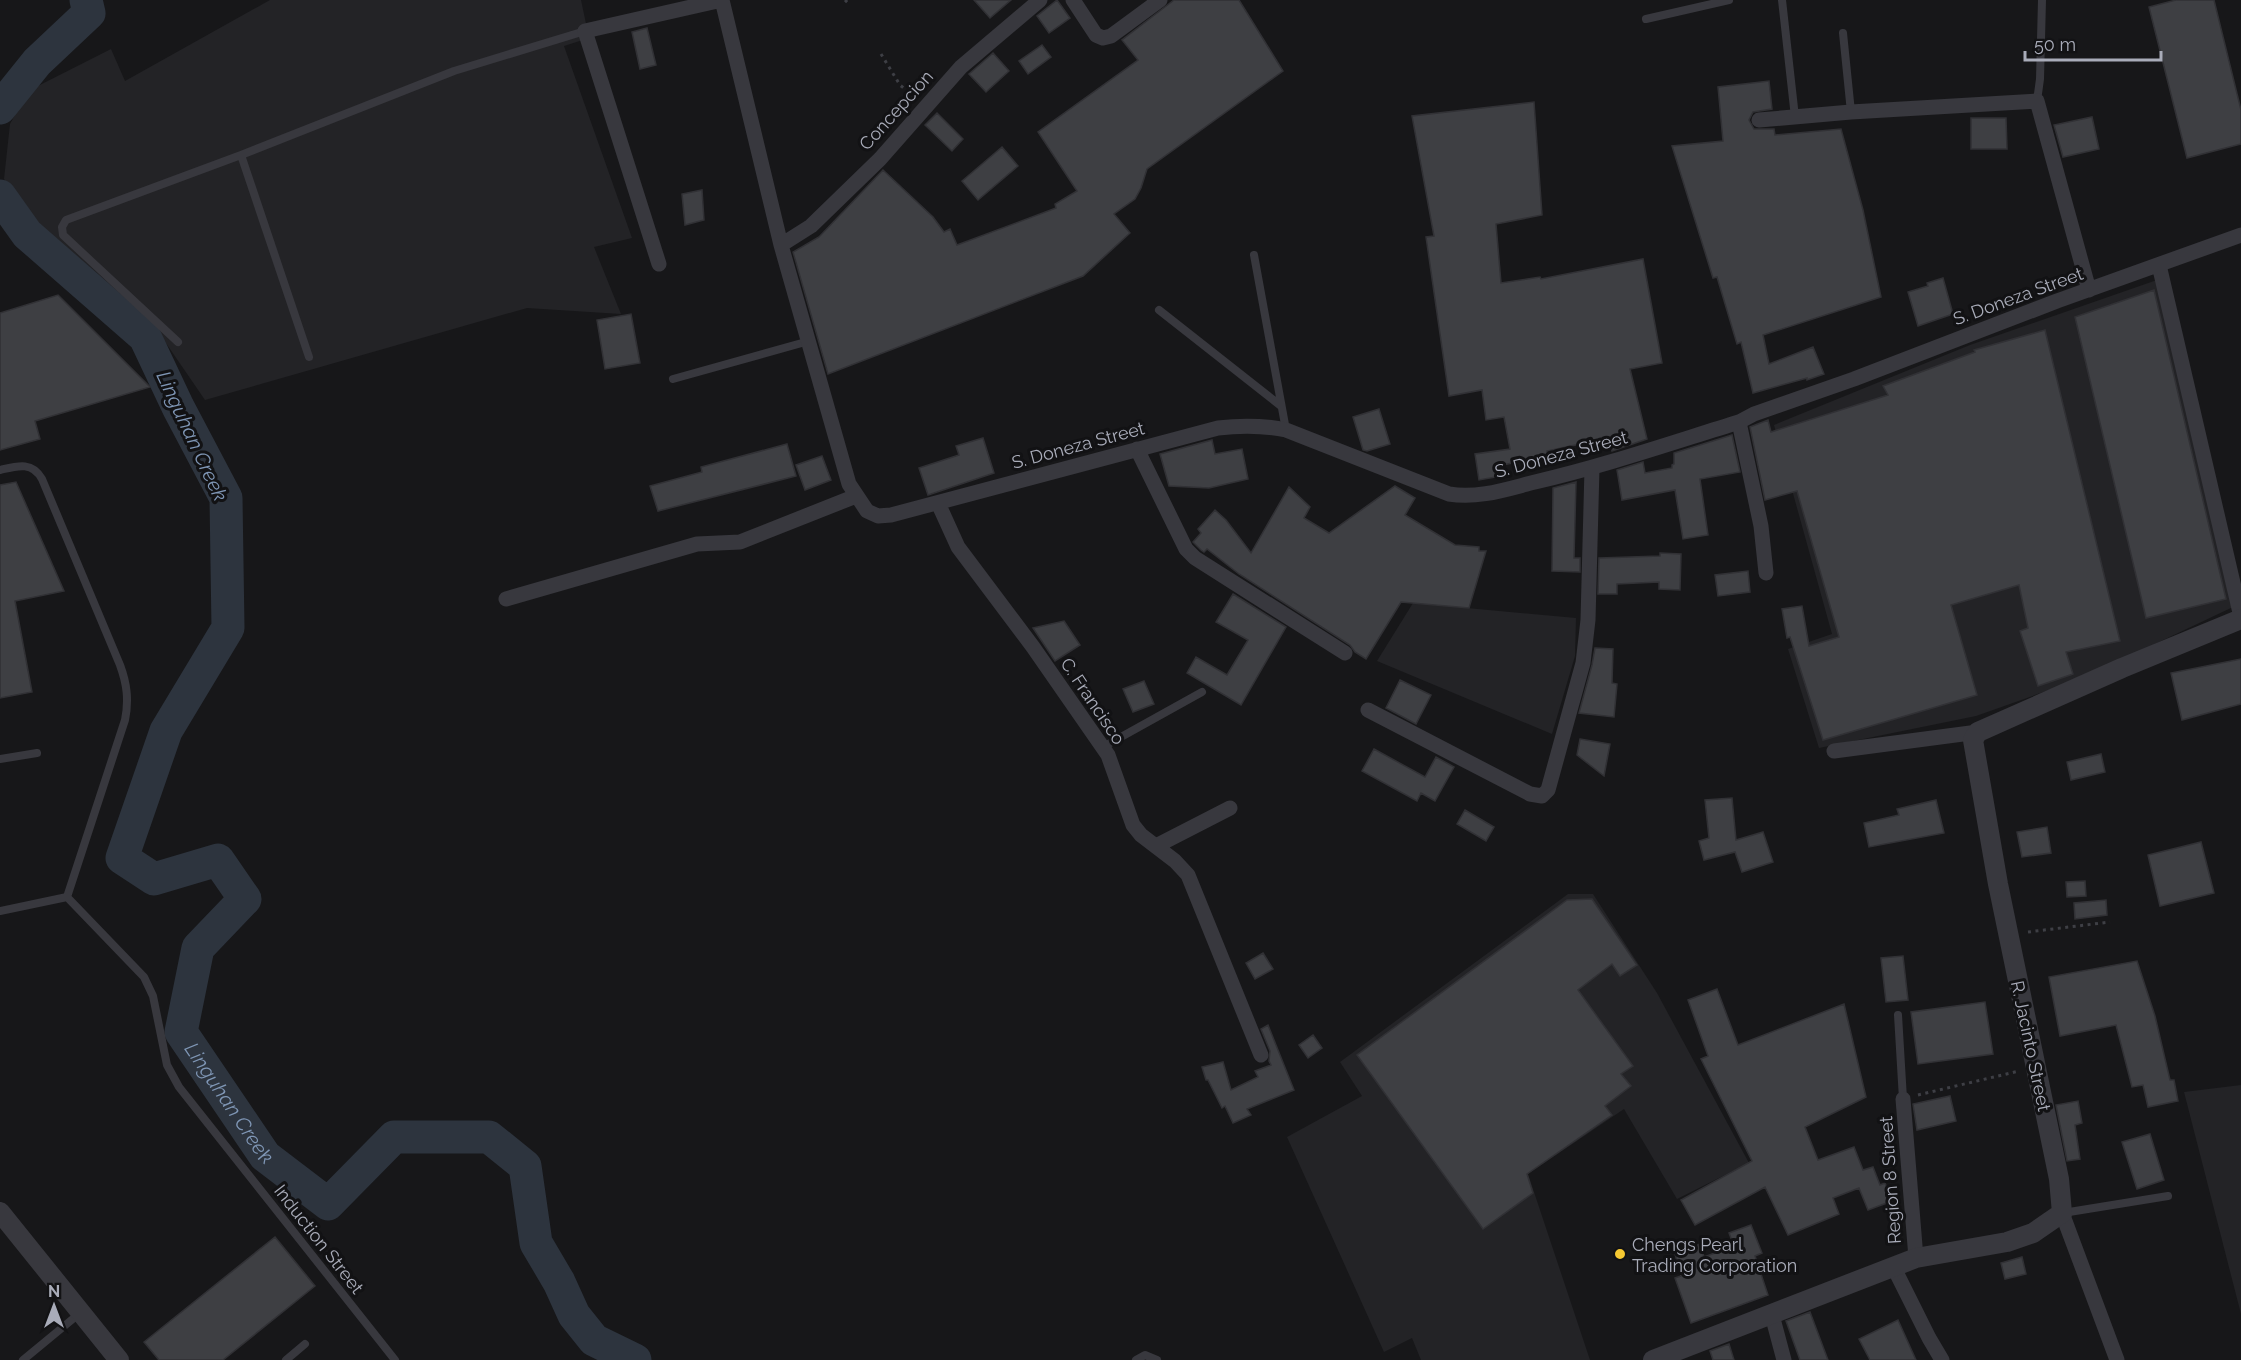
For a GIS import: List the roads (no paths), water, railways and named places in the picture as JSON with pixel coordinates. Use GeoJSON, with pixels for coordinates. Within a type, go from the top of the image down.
{"type":"FeatureCollection","features":[{"type":"Feature","properties":{"kind":"street"},"geometry":{"type":"LineString","coordinates":[[506,598],[697,544],[740,542],[856,496],[849,484],[781,245],[722,0],[585,31],[659,264]]}},
{"type":"Feature","properties":{"kind":"street","name":"Concepcion"},"geometry":{"type":"LineString","coordinates":[[781,245],[811,226],[880,159],[961,67],[1040,0]]}},
{"type":"Feature","properties":{"kind":"street"},"geometry":{"type":"LineString","coordinates":[[1073,0],[1096,35],[1103,38],[1111,36],[1160,0]]}},
{"type":"Feature","properties":{"kind":"street"},"geometry":{"type":"LineString","coordinates":[[1760,120],[2037,101],[2089,290]]}},
{"type":"Feature","properties":{"kind":"street","name":"S. Doneza Street"},"geometry":{"type":"LineString","coordinates":[[856,496],[867,511],[878,516],[891,515],[1218,428],[1261,425],[1286,430],[1437,491],[1460,496],[1487,494],[1592,468],[1739,422],[1754,414],[2241,236]]}},
{"type":"Feature","properties":{"kind":"street"},"geometry":{"type":"LineString","coordinates":[[1834,751],[1978,732],[2241,618],[2159,265]]}},
{"type":"Feature","properties":{"kind":"street"},"geometry":{"type":"LineString","coordinates":[[1739,422],[1761,525],[1766,573]]}},
{"type":"Feature","properties":{"kind":"street"},"geometry":{"type":"LineString","coordinates":[[1137,448],[1186,549],[1195,558],[1345,653]]}},
{"type":"Feature","properties":{"kind":"street"},"geometry":{"type":"LineString","coordinates":[[1368,710],[1530,794],[1542,796],[1548,790],[1583,663],[1588,620],[1592,468]]}},
{"type":"Feature","properties":{"kind":"street","name":"C. Francisco"},"geometry":{"type":"LineString","coordinates":[[938,502],[958,547],[1033,647],[1108,755],[1133,825],[1175,861],[1191,882],[1261,1055]]}},
{"type":"Feature","properties":{"kind":"street","name":"R. Jacinto Street"},"geometry":{"type":"LineString","coordinates":[[1978,732],[1973,740],[1974,751],[2008,934],[2059,1179],[2062,1213]]}},
{"type":"Feature","properties":{"kind":"street"},"geometry":{"type":"LineString","coordinates":[[1156,846],[1230,808]]}},
{"type":"Feature","properties":{"kind":"street","name":"Region 8 Street"},"geometry":{"type":"LineString","coordinates":[[1904,1099],[1916,1258]]}},
{"type":"Feature","properties":{"kind":"street"},"geometry":{"type":"LineString","coordinates":[[0,1212],[119,1360]]}},
{"type":"Feature","properties":{"kind":"street"},"geometry":{"type":"LineString","coordinates":[[1653,1360],[1680,1356],[1809,1298],[1916,1258],[2007,1242],[2033,1233],[2062,1213],[2117,1360]]}},
{"type":"Feature","properties":{"kind":"street"},"geometry":{"type":"LineString","coordinates":[[1893,1266],[1942,1360]]}},
{"type":"Feature","properties":{"kind":"street"},"geometry":{"type":"LineString","coordinates":[[1772,1315],[1784,1360]]}},
{"type":"Feature","properties":{"kind":"lane"},"geometry":{"type":"LineString","coordinates":[[1646,19],[1729,0]]}},
{"type":"Feature","properties":{"kind":"lane"},"geometry":{"type":"LineString","coordinates":[[1782,0],[1795,117]]}},
{"type":"Feature","properties":{"kind":"lane"},"geometry":{"type":"LineString","coordinates":[[2037,101],[2040,79],[2042,0]]}},
{"type":"Feature","properties":{"kind":"lane"},"geometry":{"type":"LineString","coordinates":[[178,342],[63,235],[62,227],[66,220],[241,155],[454,71],[585,31]]}},
{"type":"Feature","properties":{"kind":"lane"},"geometry":{"type":"LineString","coordinates":[[1843,33],[1851,112]]}},
{"type":"Feature","properties":{"kind":"lane"},"geometry":{"type":"LineString","coordinates":[[241,155],[309,357]]}},
{"type":"Feature","properties":{"kind":"lane"},"geometry":{"type":"LineString","coordinates":[[1254,255],[1286,430]]}},
{"type":"Feature","properties":{"kind":"lane"},"geometry":{"type":"LineString","coordinates":[[1159,310],[1281,406]]}},
{"type":"Feature","properties":{"kind":"lane"},"geometry":{"type":"LineString","coordinates":[[673,379],[809,341]]}},
{"type":"Feature","properties":{"kind":"lane"},"geometry":{"type":"LineString","coordinates":[[0,470],[23,465],[32,467],[42,479],[120,665],[128,692],[125,720],[67,897],[0,911]]}},
{"type":"Feature","properties":{"kind":"lane"},"geometry":{"type":"LineString","coordinates":[[1103,747],[1202,692]]}},
{"type":"Feature","properties":{"kind":"lane"},"geometry":{"type":"LineString","coordinates":[[0,759],[37,753]]}},
{"type":"Feature","properties":{"kind":"lane","name":"Induction Street"},"geometry":{"type":"LineString","coordinates":[[67,897],[144,977],[153,996],[167,1065],[179,1087],[395,1360]]}},
{"type":"Feature","properties":{"kind":"lane"},"geometry":{"type":"LineString","coordinates":[[1898,1015],[1904,1099]]}},
{"type":"Feature","properties":{"kind":"lane"},"geometry":{"type":"LineString","coordinates":[[2062,1213],[2168,1196]]}},
{"type":"Feature","properties":{"kind":"lane"},"geometry":{"type":"LineString","coordinates":[[23,1360],[81,1312]]}},
{"type":"Feature","properties":{"kind":"lane"},"geometry":{"type":"LineString","coordinates":[[286,1360],[305,1344]]}},
{"type":"Feature","properties":{"kind":"lane"},"geometry":{"type":"LineString","coordinates":[[1136,1360],[1145,1355],[1157,1360]]}},
{"type":"Feature","properties":{"kind":"waterway","name":"Linguhan Creek"},"geometry":{"type":"LineString","coordinates":[[0,108],[37,62],[89,13],[86,0]]}},
{"type":"Feature","properties":{"kind":"waterway","name":"Linguhan Creek"},"geometry":{"type":"LineString","coordinates":[[0,196],[27,234],[145,337],[178,407],[226,498],[228,628],[166,731],[122,858],[154,879],[218,860],[245,899],[198,948],[181,1032],[265,1156],[328,1204],[394,1137],[489,1137],[525,1166],[536,1243],[559,1282],[574,1315],[594,1340],[635,1360]]}},
{"type":"Feature","properties":{"kind":"place","name":"Chengs Pearl Trading Corporation"},"geometry":{"type":"Point","coordinates":[1620,1254]}}]}
